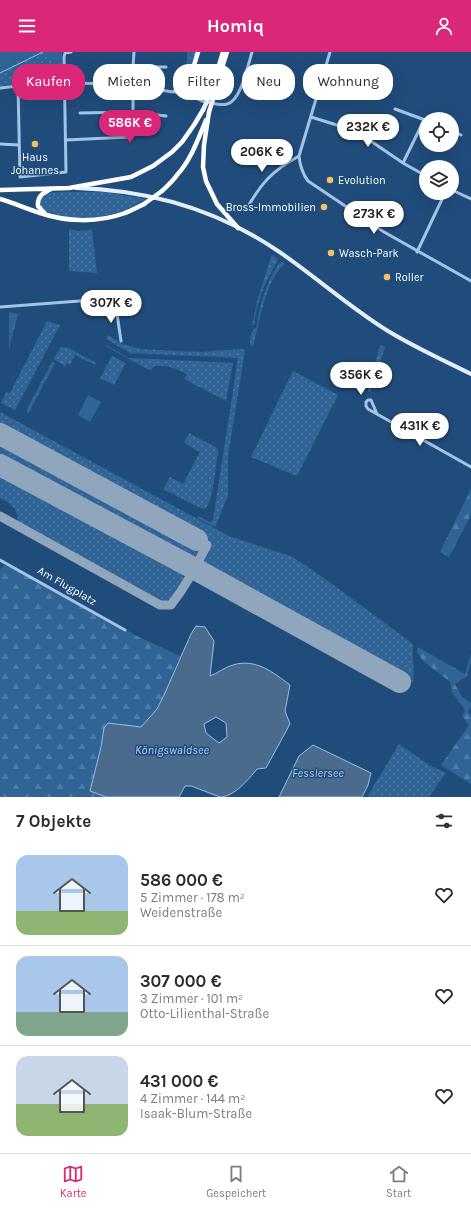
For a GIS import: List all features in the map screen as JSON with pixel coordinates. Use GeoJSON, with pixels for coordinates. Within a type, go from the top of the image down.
{"type":"FeatureCollection","features":[{"type":"Feature","properties":{"kind":"highway"},"geometry":{"type":"LineString","coordinates":[[194,64],[198,52]]}},
{"type":"Feature","properties":{"kind":"highway"},"geometry":{"type":"LineString","coordinates":[[221,64],[225,52]]}},
{"type":"Feature","properties":{"kind":"highway"},"geometry":{"type":"LineString","coordinates":[[221,64],[225,52]]}},
{"type":"Feature","properties":{"kind":"highway"},"geometry":{"type":"LineString","coordinates":[[0,190],[69,188],[123,178],[145,171],[161,161],[182,142],[209,100]]}},
{"type":"Feature","properties":{"kind":"highway"},"geometry":{"type":"LineString","coordinates":[[211,100],[204,145],[203,167],[206,181],[217,204],[238,228]]}},
{"type":"Feature","properties":{"kind":"highway"},"geometry":{"type":"LineString","coordinates":[[0,199],[47,215],[72,220],[100,219],[125,213],[144,204],[162,191],[178,175],[197,144],[209,112]]}},
{"type":"Feature","properties":{"kind":"highway"},"geometry":{"type":"LineString","coordinates":[[47,215],[38,206],[38,199],[43,193],[53,188]]}},
{"type":"Feature","properties":{"kind":"main road"},"geometry":{"type":"LineString","coordinates":[[69,188],[119,191],[162,199],[195,209],[238,228],[275,249],[387,330],[419,349],[471,374]]}},
{"type":"Feature","properties":{"kind":"street"},"geometry":{"type":"LineString","coordinates":[[64,64],[65,53],[72,52]]}},
{"type":"Feature","properties":{"kind":"street"},"geometry":{"type":"LineString","coordinates":[[133,64],[134,52]]}},
{"type":"Feature","properties":{"kind":"street"},"geometry":{"type":"LineString","coordinates":[[201,100],[220,105],[229,104],[234,100],[239,94],[252,52]]}},
{"type":"Feature","properties":{"kind":"street"},"geometry":{"type":"LineString","coordinates":[[330,52],[299,156],[302,173],[308,181],[384,232],[417,252],[471,281]]}},
{"type":"Feature","properties":{"kind":"street"},"geometry":{"type":"LineString","coordinates":[[0,88],[12,87]]}},
{"type":"Feature","properties":{"kind":"street"},"geometry":{"type":"LineString","coordinates":[[18,100],[20,177],[66,172],[65,100]]}},
{"type":"Feature","properties":{"kind":"street"},"geometry":{"type":"LineString","coordinates":[[66,140],[129,137],[133,129],[132,100]]}},
{"type":"Feature","properties":{"kind":"street"},"geometry":{"type":"LineString","coordinates":[[395,109],[419,118]]}},
{"type":"Feature","properties":{"kind":"street"},"geometry":{"type":"LineString","coordinates":[[80,113],[132,112],[166,116]]}},
{"type":"Feature","properties":{"kind":"street"},"geometry":{"type":"LineString","coordinates":[[311,117],[356,131],[404,164],[419,172]]}},
{"type":"Feature","properties":{"kind":"street"},"geometry":{"type":"LineString","coordinates":[[404,164],[419,133]]}},
{"type":"Feature","properties":{"kind":"street"},"geometry":{"type":"LineString","coordinates":[[0,144],[19,145]]}},
{"type":"Feature","properties":{"kind":"street"},"geometry":{"type":"LineString","coordinates":[[246,210],[255,194],[266,180],[279,167],[299,156]]}},
{"type":"Feature","properties":{"kind":"street"},"geometry":{"type":"LineString","coordinates":[[459,193],[471,199]]}},
{"type":"Feature","properties":{"kind":"street"},"geometry":{"type":"LineString","coordinates":[[417,252],[442,200]]}},
{"type":"Feature","properties":{"kind":"street"},"geometry":{"type":"LineString","coordinates":[[0,307],[93,300],[115,300],[121,341]]}},
{"type":"Feature","properties":{"kind":"street"},"geometry":{"type":"LineString","coordinates":[[377,414],[371,400],[368,400],[366,402],[368,409],[471,467]]}},
{"type":"Feature","properties":{"kind":"street","name":"Am Flugplatz"},"geometry":{"type":"LineString","coordinates":[[0,560],[125,630]]}},
{"type":"Feature","properties":{"kind":"green space"},"geometry":{"type":"Polygon","coordinates":[[[0,52],[37,52],[12,64],[0,70],[0,52]]]}},
{"type":"Feature","properties":{"kind":"green space"},"geometry":{"type":"Polygon","coordinates":[[[37,52],[50,52],[49,54],[56,60],[56,64],[12,64],[37,52]]]}},
{"type":"Feature","properties":{"kind":"green space"},"geometry":{"type":"Polygon","coordinates":[[[50,52],[62,52],[62,64],[56,64],[55,60],[49,54],[50,52]]]}},
{"type":"Feature","properties":{"kind":"green space"},"geometry":{"type":"Polygon","coordinates":[[[187,52],[196,52],[192,64],[187,64],[187,52]]]}},
{"type":"Feature","properties":{"kind":"green space"},"geometry":{"type":"Polygon","coordinates":[[[12,64],[12,85],[0,86],[0,70],[12,64]]]}},
{"type":"Feature","properties":{"kind":"green space"},"geometry":{"type":"Polygon","coordinates":[[[104,192],[146,199],[125,210],[109,215],[91,218],[71,218],[46,212],[39,205],[41,196],[46,193],[104,192]]]}},
{"type":"Feature","properties":{"kind":"green space"},"geometry":{"type":"Polygon","coordinates":[[[69,229],[78,231],[92,230],[97,273],[69,271],[69,229]]]}},
{"type":"Feature","properties":{"kind":"green space"},"geometry":{"type":"Polygon","coordinates":[[[272,254],[278,260],[263,291],[257,307],[254,325],[252,326],[258,298],[272,254]]]}},
{"type":"Feature","properties":{"kind":"green space"},"geometry":{"type":"Polygon","coordinates":[[[283,262],[285,264],[278,271],[268,290],[253,346],[250,345],[250,338],[252,332],[257,326],[262,300],[271,277],[279,263],[283,262]]]}},
{"type":"Feature","properties":{"kind":"green space"},"geometry":{"type":"Polygon","coordinates":[[[9,312],[18,314],[9,349],[9,312]]]}},
{"type":"Feature","properties":{"kind":"green space"},"geometry":{"type":"Polygon","coordinates":[[[47,321],[60,325],[15,410],[1,403],[6,392],[10,393],[47,321]]]}},
{"type":"Feature","properties":{"kind":"green space"},"geometry":{"type":"Polygon","coordinates":[[[108,335],[122,344],[140,349],[200,352],[245,350],[228,456],[228,496],[215,527],[197,518],[198,516],[210,522],[213,520],[238,358],[130,353],[106,339],[108,335]]]}},
{"type":"Feature","properties":{"kind":"green space"},"geometry":{"type":"Polygon","coordinates":[[[106,345],[129,358],[233,363],[226,401],[184,379],[187,374],[183,372],[171,367],[163,366],[154,366],[151,370],[147,369],[106,345]]]}},
{"type":"Feature","properties":{"kind":"green space"},"geometry":{"type":"Polygon","coordinates":[[[380,345],[385,347],[370,392],[368,392],[380,345]]]}},
{"type":"Feature","properties":{"kind":"green space"},"geometry":{"type":"Polygon","coordinates":[[[61,347],[69,348],[96,363],[95,365],[75,355],[70,365],[67,363],[65,366],[54,359],[61,347]]]}},
{"type":"Feature","properties":{"kind":"green space"},"geometry":{"type":"Polygon","coordinates":[[[112,356],[126,363],[114,385],[100,378],[112,356]]]}},
{"type":"Feature","properties":{"kind":"green space"},"geometry":{"type":"Polygon","coordinates":[[[52,362],[55,363],[28,414],[28,407],[52,362]]]}},
{"type":"Feature","properties":{"kind":"green space"},"geometry":{"type":"Polygon","coordinates":[[[293,371],[338,395],[297,476],[251,457],[293,371]]]}},
{"type":"Feature","properties":{"kind":"green space"},"geometry":{"type":"Polygon","coordinates":[[[88,395],[101,402],[90,422],[78,415],[88,395]]]}},
{"type":"Feature","properties":{"kind":"green space"},"geometry":{"type":"Polygon","coordinates":[[[0,412],[229,536],[293,557],[413,644],[413,683],[0,460],[0,412]]]}},
{"type":"Feature","properties":{"kind":"green space"},"geometry":{"type":"Polygon","coordinates":[[[189,433],[217,448],[218,452],[212,491],[208,505],[205,509],[163,489],[170,477],[183,484],[200,452],[184,443],[189,433]]]}},
{"type":"Feature","properties":{"kind":"green space"},"geometry":{"type":"Polygon","coordinates":[[[0,471],[182,569],[184,581],[171,601],[160,602],[18,525],[17,515],[14,508],[0,498],[0,471]]]}},
{"type":"Feature","properties":{"kind":"green space"},"geometry":{"type":"Polygon","coordinates":[[[471,489],[471,515],[449,557],[440,552],[471,489]]]}},
{"type":"Feature","properties":{"kind":"green space"},"geometry":{"type":"Polygon","coordinates":[[[4,565],[25,573],[135,635],[180,656],[157,709],[141,727],[108,723],[104,728],[101,747],[90,790],[106,797],[0,797],[0,570],[4,565]]]}},
{"type":"Feature","properties":{"kind":"green space"},"geometry":{"type":"Polygon","coordinates":[[[418,647],[465,674],[471,654],[471,661],[467,676],[455,684],[462,697],[471,703],[471,707],[468,712],[471,715],[471,784],[441,765],[469,725],[462,716],[465,710],[452,692],[450,682],[423,661],[417,652],[418,647]]]}},
{"type":"Feature","properties":{"kind":"green space"},"geometry":{"type":"Polygon","coordinates":[[[399,744],[429,765],[446,773],[429,797],[367,797],[399,744]]]}},
{"type":"Feature","properties":{"kind":"water","name":"Königswaldsee"},"geometry":{"type":"Polygon","coordinates":[[[196,626],[205,627],[214,641],[210,676],[230,666],[241,663],[249,663],[270,671],[290,685],[285,711],[290,724],[266,768],[257,769],[236,791],[220,797],[191,786],[185,786],[179,797],[106,797],[90,791],[104,728],[108,723],[141,727],[157,709],[196,626]],[[216,717],[204,724],[206,733],[219,743],[227,737],[226,723],[216,717]]]}},
{"type":"Feature","properties":{"kind":"water","name":"Fesslersee"},"geometry":{"type":"Polygon","coordinates":[[[313,745],[371,773],[368,785],[362,797],[279,797],[299,756],[313,745]]]}},
{"type":"Feature","properties":{"kind":"waterway"},"geometry":{"type":"LineString","coordinates":[[0,73],[43,52]]}},
{"type":"Feature","properties":{"kind":"taxiway"},"geometry":{"type":"LineString","coordinates":[[0,516],[160,605],[171,605],[190,576],[207,545],[197,540]]}},
{"type":"Feature","properties":{"kind":"runway"},"geometry":{"type":"LineString","coordinates":[[0,434],[197,540]]}},
{"type":"Feature","properties":{"kind":"runway"},"geometry":{"type":"LineString","coordinates":[[0,465],[195,569],[400,682]]}},
{"type":"Feature","properties":{"kind":"place","name":"Haus Johannes"},"geometry":{"type":"Point","coordinates":[35,144]}},
{"type":"Feature","properties":{"kind":"place","name":"Evolution"},"geometry":{"type":"Point","coordinates":[330,180]}},
{"type":"Feature","properties":{"kind":"place","name":"Bross-Immobilien"},"geometry":{"type":"Point","coordinates":[324,207]}},
{"type":"Feature","properties":{"kind":"place","name":"Wasch-Park"},"geometry":{"type":"Point","coordinates":[331,253]}},
{"type":"Feature","properties":{"kind":"place","name":"Roller"},"geometry":{"type":"Point","coordinates":[387,277]}}]}
